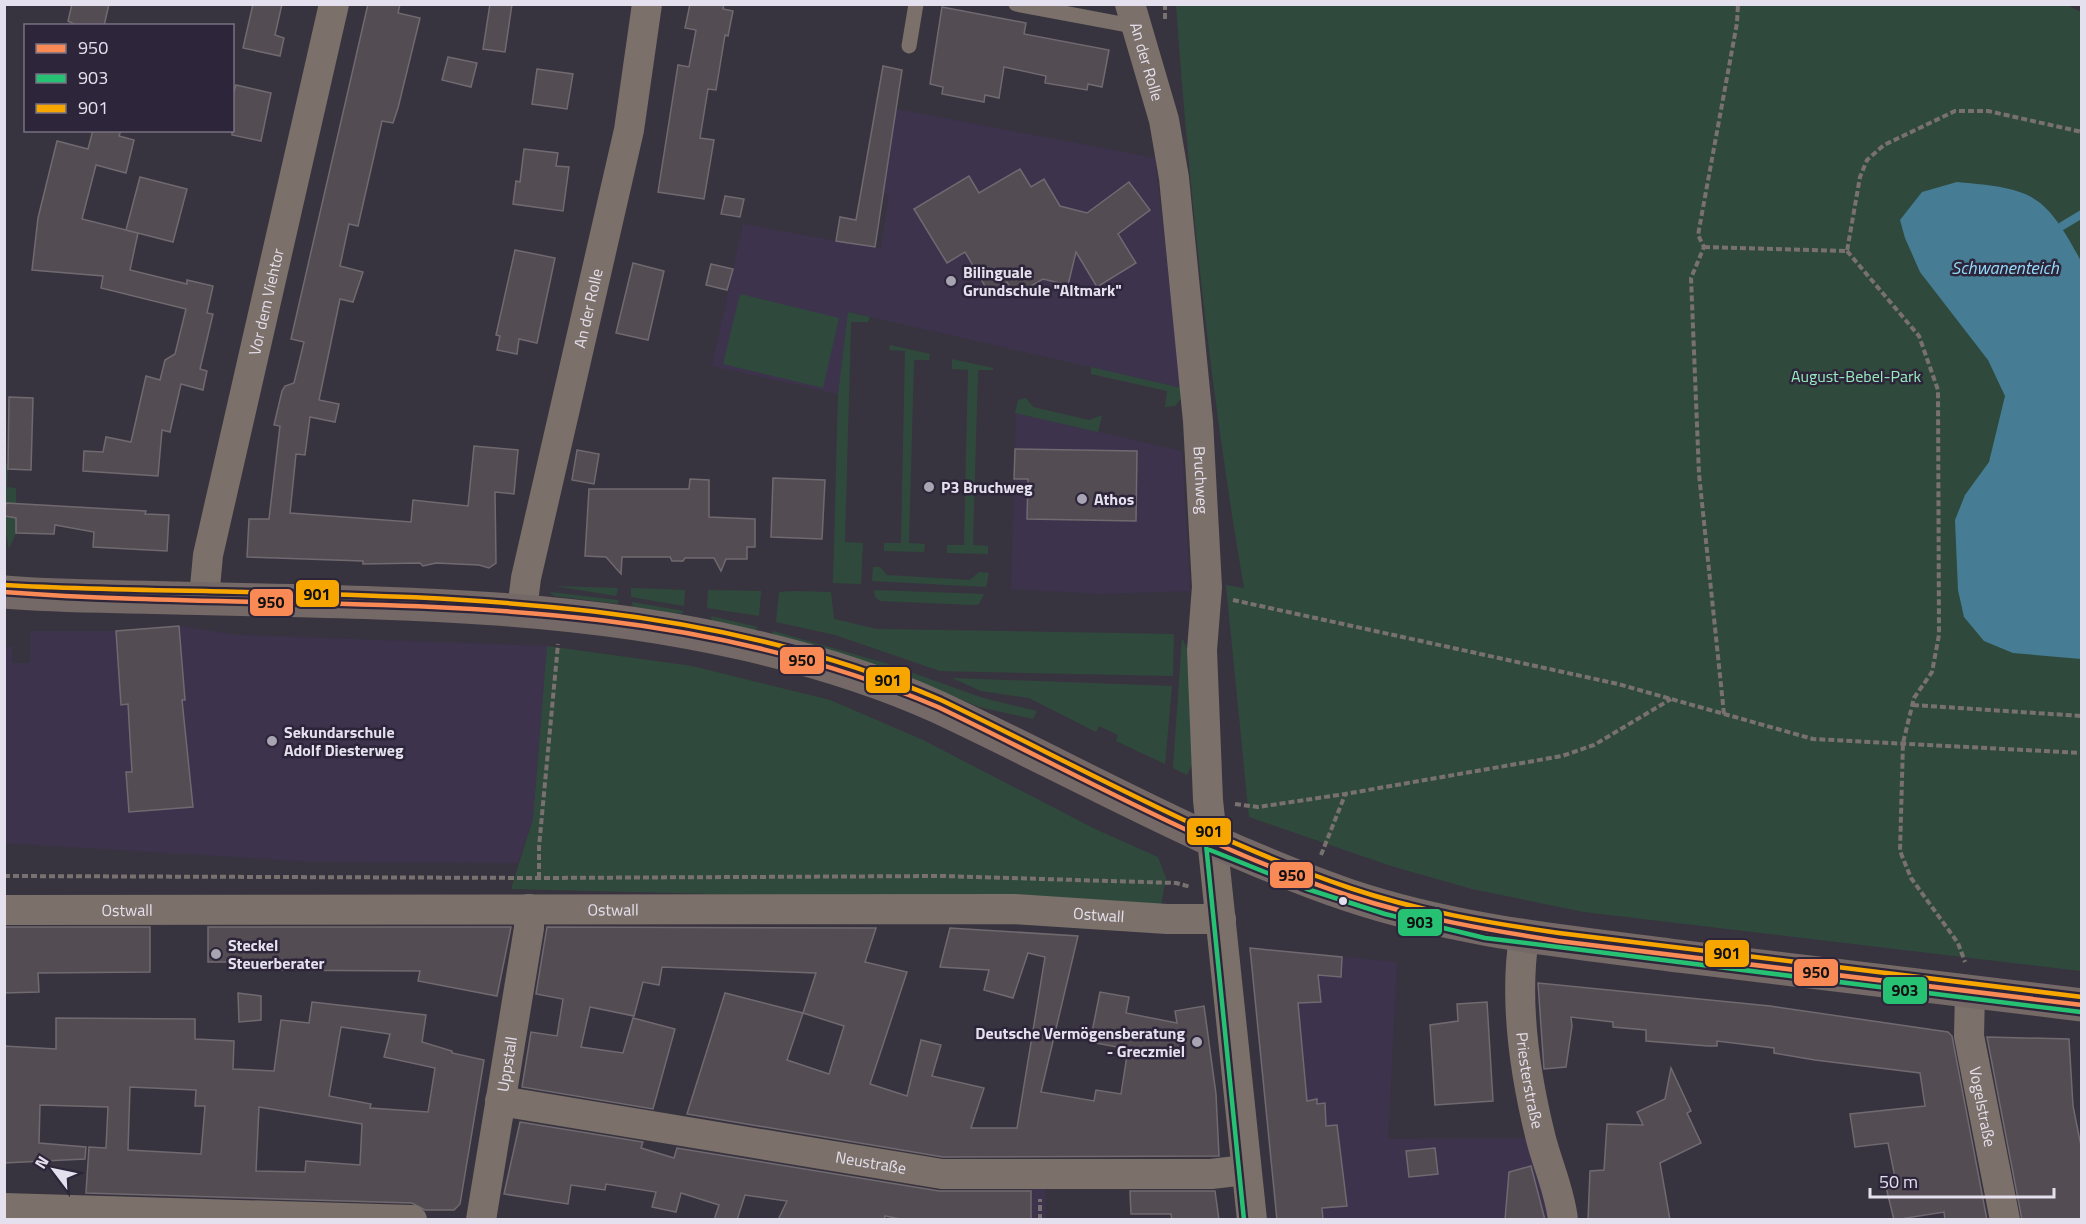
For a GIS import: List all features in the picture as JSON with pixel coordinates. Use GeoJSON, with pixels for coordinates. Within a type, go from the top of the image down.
{"type":"FeatureCollection","features":[{"type":"Feature","properties":{"kind":"main road"},"geometry":{"type":"LineString","coordinates":[[4,592],[522,610],[624,621],[746,644],[874,682],[937,707],[1213,843],[1310,882],[1420,916],[1524,937],[2082,1005]]}},
{"type":"Feature","properties":{"kind":"street","name":"Vor dem Viehtor"},"geometry":{"type":"LineString","coordinates":[[204,598],[208,555],[334,4]]}},
{"type":"Feature","properties":{"kind":"street","name":"An der Rolle"},"geometry":{"type":"LineString","coordinates":[[522,610],[526,578],[629,130],[647,4]]}},
{"type":"Feature","properties":{"kind":"street","name":"An der Rolle"},"geometry":{"type":"LineString","coordinates":[[1134,16],[1164,120]]}},
{"type":"Feature","properties":{"kind":"street","name":"Bruchweg"},"geometry":{"type":"LineString","coordinates":[[1164,120],[1174,178],[1198,421],[1207,587],[1202,650],[1208,800],[1252,1220]]}},
{"type":"Feature","properties":{"kind":"street","name":"Ostwall"},"geometry":{"type":"LineString","coordinates":[[4,910],[1014,909],[1167,919],[1219,906]]}},
{"type":"Feature","properties":{"kind":"street","name":"Uppstall"},"geometry":{"type":"LineString","coordinates":[[481,1220],[529,928],[529,909]]}},
{"type":"Feature","properties":{"kind":"street","name":"Priesterstraße"},"geometry":{"type":"LineString","coordinates":[[1524,937],[1520,976],[1524,1037],[1541,1139],[1563,1220]]}},
{"type":"Feature","properties":{"kind":"street","name":"Vogelstraße"},"geometry":{"type":"LineString","coordinates":[[1970,992],[1969,1036],[2005,1220]]}},
{"type":"Feature","properties":{"kind":"street","name":"Neustraße"},"geometry":{"type":"LineString","coordinates":[[500,1101],[942,1174],[1200,1174],[1245,1170]]}},
{"type":"Feature","properties":{"kind":"street"},"geometry":{"type":"LineString","coordinates":[[4,1208],[412,1220]]}},
{"type":"Feature","properties":{"kind":"lane"},"geometry":{"type":"LineString","coordinates":[[909,46],[916,4]]}},
{"type":"Feature","properties":{"kind":"lane"},"geometry":{"type":"LineString","coordinates":[[1016,4],[1134,16]]}},
{"type":"Feature","properties":{"kind":"path"},"geometry":{"type":"LineString","coordinates":[[1724,714],[1699,474],[1691,278],[1704,247],[1698,235],[1737,23],[1738,4]]}},
{"type":"Feature","properties":{"kind":"path"},"geometry":{"type":"LineString","coordinates":[[1847,251],[1860,177],[1867,160],[1884,145],[1955,111],[1988,111],[2082,132]]}},
{"type":"Feature","properties":{"kind":"path"},"geometry":{"type":"LineString","coordinates":[[1704,247],[1847,251],[1919,336],[1938,390],[1939,635],[1932,672],[1913,705],[1903,743],[1900,851],[1911,878],[1958,943],[1967,965],[1970,992]]}},
{"type":"Feature","properties":{"kind":"path"},"geometry":{"type":"LineString","coordinates":[[1205,611],[1231,600],[1618,684],[1813,739],[2082,753]]}},
{"type":"Feature","properties":{"kind":"path"},"geometry":{"type":"LineString","coordinates":[[539,878],[539,847],[561,613]]}},
{"type":"Feature","properties":{"kind":"path"},"geometry":{"type":"LineString","coordinates":[[1208,800],[1258,807],[1562,756],[1594,745],[1672,698]]}},
{"type":"Feature","properties":{"kind":"path"},"geometry":{"type":"LineString","coordinates":[[1913,705],[2082,717]]}},
{"type":"Feature","properties":{"kind":"path"},"geometry":{"type":"LineString","coordinates":[[1310,882],[1345,794]]}},
{"type":"Feature","properties":{"kind":"path"},"geometry":{"type":"LineString","coordinates":[[4,876],[539,878],[943,876],[1072,879],[1176,883],[1219,906]]}},
{"type":"Feature","properties":{"kind":"shaded area","name":"Bilinguale Grundschule \"Altmark\""},"geometry":{"type":"Polygon","coordinates":[[[875,105],[1155,158],[1182,388],[849,312],[838,394],[712,366],[743,224],[881,249],[889,194],[862,189],[875,105]]]}},
{"type":"Feature","properties":{"kind":"shaded area"},"geometry":{"type":"Polygon","coordinates":[[[1016,413],[1182,451],[1190,591],[1101,594],[1011,589],[1016,413]]]}},
{"type":"Feature","properties":{"kind":"shaded area","name":"Sekundarschule Adolf Diesterweg"},"geometry":{"type":"Polygon","coordinates":[[[179,626],[237,635],[547,646],[533,819],[518,863],[317,862],[5,843],[4,647],[12,647],[12,663],[30,663],[30,631],[116,631],[179,626]]]}},
{"type":"Feature","properties":{"kind":"shaded area"},"geometry":{"type":"Polygon","coordinates":[[[1256,948],[1397,962],[1388,1139],[1529,1138],[1550,1219],[1277,1219],[1253,992],[1251,953],[1256,948]]]}},
{"type":"Feature","properties":{"kind":"shaded area"},"geometry":{"type":"Polygon","coordinates":[[[1045,1186],[1046,1219],[1031,1219],[1031,1188],[1045,1186]]]}},
{"type":"Feature","properties":{"kind":"green space","name":"August-Bebel-Park"},"geometry":{"type":"Polygon","coordinates":[[[2065,4],[2081,12],[2081,971],[1584,912],[1472,889],[1391,866],[1249,817],[1226,585],[1244,588],[1221,443],[1203,297],[1176,5],[2065,4]]]}},
{"type":"Feature","properties":{"kind":"green space"},"geometry":{"type":"Polygon","coordinates":[[[740,294],[839,318],[823,388],[723,364],[740,294]]]}},
{"type":"Feature","properties":{"kind":"green space"},"geometry":{"type":"Polygon","coordinates":[[[848,312],[870,317],[868,322],[851,322],[845,542],[863,543],[861,584],[833,583],[838,394],[848,312]]]}},
{"type":"Feature","properties":{"kind":"green space"},"geometry":{"type":"Polygon","coordinates":[[[890,345],[930,354],[929,360],[914,360],[909,543],[925,544],[924,552],[884,551],[884,543],[901,543],[905,351],[889,350],[890,345]]]}},
{"type":"Feature","properties":{"kind":"green space"},"geometry":{"type":"Polygon","coordinates":[[[952,359],[993,368],[993,370],[978,370],[973,545],[988,546],[988,554],[947,553],[947,545],[964,545],[968,370],[952,369],[952,359]]]}},
{"type":"Feature","properties":{"kind":"green space"},"geometry":{"type":"Polygon","coordinates":[[[1091,367],[1182,388],[1183,396],[1175,406],[1165,407],[1167,391],[1091,374],[1091,367]]]}},
{"type":"Feature","properties":{"kind":"green space"},"geometry":{"type":"Polygon","coordinates":[[[1026,398],[1033,407],[1089,420],[1102,415],[1098,432],[1015,413],[1018,400],[1026,398]]]}},
{"type":"Feature","properties":{"kind":"green space"},"geometry":{"type":"Polygon","coordinates":[[[4,464],[8,464],[7,487],[16,488],[16,533],[9,549],[5,528],[4,464]]]}},
{"type":"Feature","properties":{"kind":"green space"},"geometry":{"type":"Polygon","coordinates":[[[873,567],[880,567],[887,575],[970,580],[979,572],[989,573],[986,587],[872,581],[873,567]]]}},
{"type":"Feature","properties":{"kind":"green space"},"geometry":{"type":"Polygon","coordinates":[[[555,586],[618,588],[616,596],[555,586]]]}},
{"type":"Feature","properties":{"kind":"green space"},"geometry":{"type":"Polygon","coordinates":[[[631,588],[685,590],[684,606],[631,597],[631,588]]]}},
{"type":"Feature","properties":{"kind":"green space"},"geometry":{"type":"Polygon","coordinates":[[[708,590],[761,591],[759,616],[707,608],[708,590]]]}},
{"type":"Feature","properties":{"kind":"green space"},"geometry":{"type":"Polygon","coordinates":[[[874,590],[984,594],[979,604],[975,605],[880,601],[875,597],[874,590]]]}},
{"type":"Feature","properties":{"kind":"green space"},"geometry":{"type":"Polygon","coordinates":[[[550,592],[618,600],[618,604],[554,596],[550,592]]]}},
{"type":"Feature","properties":{"kind":"green space"},"geometry":{"type":"Polygon","coordinates":[[[779,592],[831,592],[834,619],[877,629],[1174,634],[1173,676],[940,671],[835,635],[776,622],[779,592]]]}},
{"type":"Feature","properties":{"kind":"green space"},"geometry":{"type":"Polygon","coordinates":[[[632,602],[684,611],[681,614],[633,607],[632,602]]]}},
{"type":"Feature","properties":{"kind":"green space"},"geometry":{"type":"Polygon","coordinates":[[[711,616],[757,627],[756,632],[712,621],[711,616]]]}},
{"type":"Feature","properties":{"kind":"green space"},"geometry":{"type":"Polygon","coordinates":[[[773,631],[885,663],[983,698],[1037,711],[1033,719],[979,707],[905,677],[772,636],[773,631]]]}},
{"type":"Feature","properties":{"kind":"green space"},"geometry":{"type":"Polygon","coordinates":[[[1182,638],[1188,650],[1192,765],[1187,775],[1173,768],[1182,638]]]}},
{"type":"Feature","properties":{"kind":"green space"},"geometry":{"type":"Polygon","coordinates":[[[547,646],[692,666],[830,700],[923,740],[1095,829],[1158,857],[1166,878],[1161,905],[511,889],[533,819],[547,646]]]}},
{"type":"Feature","properties":{"kind":"green space"},"geometry":{"type":"Polygon","coordinates":[[[952,678],[1172,686],[1165,764],[1116,741],[1118,735],[1099,726],[1096,732],[1029,698],[981,691],[952,678]]]}},
{"type":"Feature","properties":{"kind":"water","name":"Schwanenteich"},"geometry":{"type":"Polygon","coordinates":[[[1957,182],[2004,188],[2034,199],[2057,221],[2081,261],[2081,659],[2013,653],[1984,641],[1964,617],[1958,590],[1955,520],[1965,495],[1989,462],[2005,396],[1988,360],[1920,272],[1900,220],[1922,192],[1957,182]]]}},
{"type":"Feature","properties":{"kind":"building"},"geometry":{"type":"Polygon","coordinates":[[[72,4],[109,4],[104,24],[74,24],[68,21],[72,4]]]}},
{"type":"Feature","properties":{"kind":"building"},"geometry":{"type":"Polygon","coordinates":[[[253,4],[282,4],[275,35],[284,38],[280,56],[243,48],[253,4]]]}},
{"type":"Feature","properties":{"kind":"building"},"geometry":{"type":"Polygon","coordinates":[[[368,4],[400,4],[398,13],[420,18],[398,108],[393,123],[382,121],[358,226],[349,224],[340,266],[363,272],[353,302],[340,299],[319,400],[339,404],[335,422],[310,417],[305,455],[296,454],[290,513],[411,522],[413,500],[468,506],[474,446],[518,450],[514,494],[495,492],[496,563],[489,568],[479,565],[436,563],[423,566],[420,563],[363,564],[363,561],[247,557],[249,519],[269,519],[280,426],[274,425],[282,391],[285,386],[294,383],[304,342],[291,339],[368,4]]]}},
{"type":"Feature","properties":{"kind":"building"},"geometry":{"type":"Polygon","coordinates":[[[490,4],[512,4],[505,52],[483,49],[490,4]]]}},
{"type":"Feature","properties":{"kind":"building"},"geometry":{"type":"Polygon","coordinates":[[[690,4],[724,4],[723,9],[733,11],[728,36],[725,35],[716,90],[708,89],[700,138],[714,140],[704,199],[658,192],[678,65],[689,67],[696,30],[685,28],[690,4]]]}},
{"type":"Feature","properties":{"kind":"building"},"geometry":{"type":"Polygon","coordinates":[[[942,7],[1026,23],[1024,34],[1109,50],[1102,87],[1088,84],[1087,90],[1045,83],[1046,76],[1004,67],[999,98],[985,95],[984,102],[942,94],[943,87],[930,84],[942,7]]]}},
{"type":"Feature","properties":{"kind":"building"},"geometry":{"type":"Polygon","coordinates":[[[448,57],[477,63],[471,87],[442,80],[448,57]]]}},
{"type":"Feature","properties":{"kind":"building"},"geometry":{"type":"Polygon","coordinates":[[[883,66],[902,70],[875,247],[836,241],[840,217],[856,220],[883,66]]]}},
{"type":"Feature","properties":{"kind":"building"},"geometry":{"type":"Polygon","coordinates":[[[537,69],[573,74],[567,109],[532,104],[537,69]]]}},
{"type":"Feature","properties":{"kind":"building"},"geometry":{"type":"Polygon","coordinates":[[[236,85],[271,93],[261,141],[232,135],[234,132],[236,85]]]}},
{"type":"Feature","properties":{"kind":"building"},"geometry":{"type":"Polygon","coordinates":[[[92,132],[120,132],[119,136],[134,140],[126,173],[96,165],[82,219],[138,233],[130,270],[187,284],[187,280],[213,286],[207,313],[213,314],[200,369],[207,371],[203,390],[181,384],[170,432],[162,430],[158,476],[83,471],[84,451],[103,452],[106,437],[131,442],[146,376],[160,380],[165,360],[175,354],[186,309],[101,288],[103,276],[32,270],[38,218],[57,141],[88,149],[92,132]]]}},
{"type":"Feature","properties":{"kind":"building"},"geometry":{"type":"Polygon","coordinates":[[[524,149],[558,153],[556,166],[569,167],[563,211],[513,204],[516,181],[520,182],[524,149]]]}},
{"type":"Feature","properties":{"kind":"building"},"geometry":{"type":"Polygon","coordinates":[[[1020,169],[1031,187],[1044,179],[1060,206],[1087,213],[1129,182],[1150,210],[1118,234],[1136,263],[1097,287],[1076,252],[1068,285],[1043,279],[1015,295],[1007,282],[989,293],[965,252],[947,263],[914,209],[969,176],[979,193],[1020,169]]]}},
{"type":"Feature","properties":{"kind":"building"},"geometry":{"type":"Polygon","coordinates":[[[140,177],[187,189],[173,242],[126,230],[140,177]]]}},
{"type":"Feature","properties":{"kind":"building"},"geometry":{"type":"Polygon","coordinates":[[[725,196],[744,199],[740,217],[721,214],[725,196]]]}},
{"type":"Feature","properties":{"kind":"building"},"geometry":{"type":"Polygon","coordinates":[[[515,250],[555,258],[537,343],[519,339],[517,354],[497,350],[500,336],[496,335],[515,250]]]}},
{"type":"Feature","properties":{"kind":"building"},"geometry":{"type":"Polygon","coordinates":[[[633,263],[664,271],[648,340],[616,333],[633,263]]]}},
{"type":"Feature","properties":{"kind":"building"},"geometry":{"type":"Polygon","coordinates":[[[711,264],[733,269],[727,290],[706,285],[711,264]]]}},
{"type":"Feature","properties":{"kind":"building"},"geometry":{"type":"Polygon","coordinates":[[[9,397],[33,398],[31,470],[8,469],[9,397]]]}},
{"type":"Feature","properties":{"kind":"building","name":"Athos"},"geometry":{"type":"Polygon","coordinates":[[[1015,449],[1137,451],[1136,521],[1027,519],[1028,479],[1014,479],[1015,449]]]}},
{"type":"Feature","properties":{"kind":"building"},"geometry":{"type":"Polygon","coordinates":[[[577,450],[599,454],[594,484],[572,480],[577,450]]]}},
{"type":"Feature","properties":{"kind":"building"},"geometry":{"type":"Polygon","coordinates":[[[773,478],[825,480],[822,539],[771,537],[773,478]]]}},
{"type":"Feature","properties":{"kind":"building"},"geometry":{"type":"Polygon","coordinates":[[[690,479],[709,480],[709,517],[755,519],[755,547],[747,547],[747,559],[726,559],[721,571],[714,558],[685,558],[683,561],[672,561],[670,557],[622,557],[621,574],[606,557],[585,556],[589,489],[689,489],[690,479]]]}},
{"type":"Feature","properties":{"kind":"building"},"geometry":{"type":"Polygon","coordinates":[[[6,503],[146,511],[145,514],[169,515],[167,551],[93,547],[94,532],[55,525],[54,534],[16,533],[16,518],[4,516],[6,503]]]}},
{"type":"Feature","properties":{"kind":"building"},"geometry":{"type":"Polygon","coordinates":[[[179,626],[185,700],[182,700],[193,807],[129,812],[126,772],[132,772],[128,704],[121,705],[116,631],[179,626]]]}},
{"type":"Feature","properties":{"kind":"building"},"geometry":{"type":"Polygon","coordinates":[[[4,927],[150,927],[150,972],[38,973],[39,992],[4,993],[4,927]]]}},
{"type":"Feature","properties":{"kind":"building"},"geometry":{"type":"Polygon","coordinates":[[[208,927],[511,927],[497,996],[418,981],[420,971],[238,970],[238,962],[208,962],[208,927]]]}},
{"type":"Feature","properties":{"kind":"building"},"geometry":{"type":"Polygon","coordinates":[[[547,927],[876,928],[865,962],[907,972],[870,1084],[907,1096],[921,1040],[941,1045],[932,1076],[984,1088],[971,1128],[1017,1128],[1045,957],[1028,953],[1013,998],[984,990],[989,970],[940,967],[950,928],[1078,936],[1041,1092],[1094,1101],[1096,1090],[1121,1094],[1128,1049],[1090,1042],[1100,992],[1129,997],[1126,1013],[1177,1023],[1175,1011],[1204,1006],[1216,1094],[1219,1156],[943,1157],[687,1114],[725,993],[803,1013],[816,973],[662,967],[659,985],[643,982],[634,1016],[590,1007],[581,1047],[623,1053],[633,1018],[675,1029],[653,1109],[522,1087],[531,1032],[557,1036],[563,999],[536,994],[547,927]],[[803,1013],[787,1060],[829,1074],[844,1026],[803,1013]]]}},
{"type":"Feature","properties":{"kind":"building"},"geometry":{"type":"Polygon","coordinates":[[[1250,948],[1342,957],[1341,977],[1318,975],[1321,1002],[1298,1003],[1307,1101],[1317,1099],[1317,1104],[1325,1103],[1326,1126],[1337,1125],[1347,1206],[1322,1208],[1323,1220],[1277,1220],[1250,948]]]}},
{"type":"Feature","properties":{"kind":"building"},"geometry":{"type":"Polygon","coordinates":[[[1538,983],[1770,1006],[1948,1032],[1952,1036],[1987,1220],[1945,1220],[1944,1212],[1894,1220],[1885,1183],[1896,1182],[1888,1143],[1855,1147],[1850,1114],[1925,1106],[1920,1073],[1815,1060],[1774,1053],[1774,1048],[1717,1041],[1717,1046],[1708,1046],[1646,1041],[1646,1030],[1613,1027],[1613,1022],[1571,1017],[1572,1026],[1566,1067],[1544,1069],[1538,983]]]}},
{"type":"Feature","properties":{"kind":"building"},"geometry":{"type":"Polygon","coordinates":[[[238,993],[261,996],[261,1020],[239,1022],[238,993]]]}},
{"type":"Feature","properties":{"kind":"building"},"geometry":{"type":"Polygon","coordinates":[[[312,1002],[426,1015],[422,1042],[452,1051],[452,1053],[484,1060],[460,1204],[454,1210],[425,1210],[412,1203],[86,1193],[89,1147],[106,1148],[108,1107],[40,1105],[39,1143],[86,1147],[85,1159],[4,1163],[4,1046],[56,1049],[56,1018],[195,1019],[195,1039],[234,1041],[233,1069],[274,1071],[281,1020],[309,1023],[312,1002]],[[341,1027],[329,1096],[371,1104],[370,1108],[428,1112],[435,1068],[384,1057],[390,1034],[341,1027]],[[130,1087],[128,1150],[201,1154],[205,1106],[195,1106],[196,1090],[130,1087]],[[259,1107],[256,1171],[305,1172],[306,1161],[360,1165],[362,1124],[259,1107]]]}},
{"type":"Feature","properties":{"kind":"building"},"geometry":{"type":"Polygon","coordinates":[[[1487,1002],[1493,1101],[1435,1105],[1430,1025],[1458,1021],[1457,1004],[1487,1002]]]}},
{"type":"Feature","properties":{"kind":"building"},"geometry":{"type":"Polygon","coordinates":[[[1987,1037],[2069,1039],[2073,1106],[2082,1151],[2082,1220],[2022,1220],[1987,1037]]]}},
{"type":"Feature","properties":{"kind":"building"},"geometry":{"type":"Polygon","coordinates":[[[1671,1068],[1691,1111],[1687,1113],[1701,1143],[1660,1163],[1670,1220],[1588,1220],[1590,1171],[1604,1170],[1607,1124],[1643,1125],[1637,1112],[1665,1099],[1671,1068]]]}},
{"type":"Feature","properties":{"kind":"building"},"geometry":{"type":"Polygon","coordinates":[[[520,1122],[643,1142],[641,1148],[674,1158],[677,1148],[939,1191],[1031,1191],[1031,1220],[905,1220],[885,1216],[884,1220],[778,1220],[787,1201],[745,1195],[737,1220],[714,1220],[719,1205],[681,1193],[676,1212],[652,1207],[656,1192],[606,1184],[605,1190],[571,1185],[568,1204],[504,1194],[520,1122]]]}},
{"type":"Feature","properties":{"kind":"building"},"geometry":{"type":"Polygon","coordinates":[[[1435,1148],[1438,1174],[1409,1177],[1406,1151],[1435,1148]]]}},
{"type":"Feature","properties":{"kind":"building"},"geometry":{"type":"Polygon","coordinates":[[[1531,1166],[1545,1220],[1505,1220],[1509,1172],[1531,1166]]]}},
{"type":"Feature","properties":{"kind":"building"},"geometry":{"type":"Polygon","coordinates":[[[1130,1191],[1215,1191],[1219,1220],[1172,1220],[1171,1214],[1131,1214],[1130,1191]]]}},
{"type":"Feature","properties":{"kind":"waterway"},"geometry":{"type":"LineString","coordinates":[[2062,226],[2082,214]]}},
{"type":"Feature","properties":{"kind":"transit line","name":"901"},"geometry":{"type":"LineString","coordinates":[[5,585],[392,596],[486,601],[579,610],[672,623],[763,641],[853,667],[941,700],[1245,848],[1297,869],[1376,896],[1428,910],[1559,933],[2082,997]]}},
{"type":"Feature","properties":{"kind":"transit line","name":"950"},"geometry":{"type":"LineString","coordinates":[[4,592],[477,609],[593,619],[709,637],[824,665],[938,707],[1192,833],[1244,856],[1350,896],[1401,911],[1479,928],[1558,941],[2082,1005]]}},
{"type":"Feature","properties":{"kind":"transit line","name":"903"},"geometry":{"type":"LineString","coordinates":[[1206,844],[1244,1220]]}},
{"type":"Feature","properties":{"kind":"transit line","name":"903"},"geometry":{"type":"LineString","coordinates":[[1210,850],[1307,889],[1385,914],[1485,938],[2081,1012]]}},
{"type":"Feature","properties":{"kind":"place","name":"Bilinguale Grundschule \"Altmark\""},"geometry":{"type":"Point","coordinates":[951,281]}},
{"type":"Feature","properties":{"kind":"place","name":"P3 Bruchweg"},"geometry":{"type":"Point","coordinates":[929,487]}},
{"type":"Feature","properties":{"kind":"place","name":"Athos"},"geometry":{"type":"Point","coordinates":[1082,499]}},
{"type":"Feature","properties":{"kind":"place","name":"Sekundarschule Adolf Diesterweg"},"geometry":{"type":"Point","coordinates":[272,741]}},
{"type":"Feature","properties":{"kind":"place","name":"Steckel Steuerberater"},"geometry":{"type":"Point","coordinates":[216,954]}},
{"type":"Feature","properties":{"kind":"place","name":"Deutsche Vermögensberatung - Greczmiel"},"geometry":{"type":"Point","coordinates":[1197,1042]}}]}
